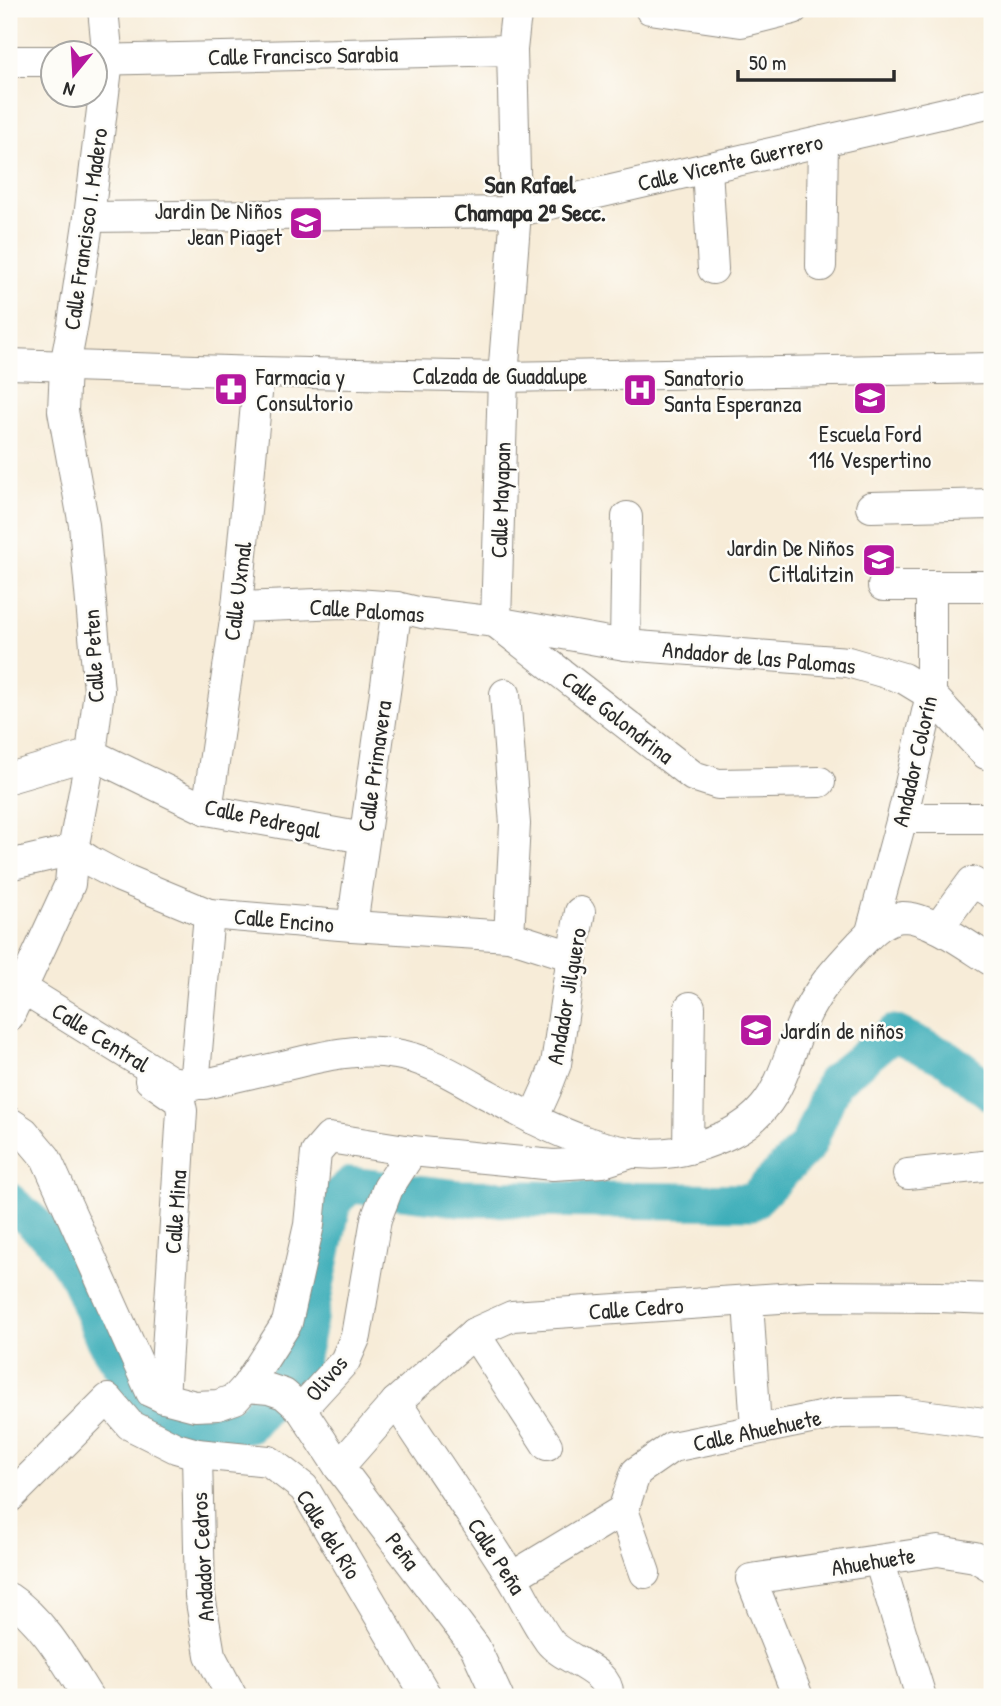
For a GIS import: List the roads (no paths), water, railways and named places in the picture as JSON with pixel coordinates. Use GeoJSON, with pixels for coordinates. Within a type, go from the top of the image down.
{"type":"FeatureCollection","features":[{"type":"Feature","properties":{"kind":"street","name":"Calle Francisco I. Madero"},"geometry":{"type":"LineString","coordinates":[[102,38],[103,9]]}},
{"type":"Feature","properties":{"kind":"street","name":"Calle Mayapan"},"geometry":{"type":"LineString","coordinates":[[496,622],[503,377],[516,212],[512,50],[518,9]]}},
{"type":"Feature","properties":{"kind":"street"},"geometry":{"type":"LineString","coordinates":[[650,9],[741,22],[793,9]]}},
{"type":"Feature","properties":{"kind":"street","name":"Calle Francisco Sarabia"},"geometry":{"type":"LineString","coordinates":[[108,60],[512,50]]}},
{"type":"Feature","properties":{"kind":"street"},"geometry":{"type":"LineString","coordinates":[[9,61],[38,61]]}},
{"type":"Feature","properties":{"kind":"street","name":"Calle Vicente Guerrero"},"geometry":{"type":"LineString","coordinates":[[89,217],[516,212],[992,102]]}},
{"type":"Feature","properties":{"kind":"street","name":"Calle Francisco I. Madero"},"geometry":{"type":"LineString","coordinates":[[65,366],[89,217],[97,108]]}},
{"type":"Feature","properties":{"kind":"street"},"geometry":{"type":"LineString","coordinates":[[821,266],[823,141]]}},
{"type":"Feature","properties":{"kind":"street"},"geometry":{"type":"LineString","coordinates":[[707,168],[713,268]]}},
{"type":"Feature","properties":{"kind":"street","name":"Calzada de Guadalupe"},"geometry":{"type":"LineString","coordinates":[[9,364],[503,377],[992,368]]}},
{"type":"Feature","properties":{"kind":"street","name":"Calle Peten"},"geometry":{"type":"LineString","coordinates":[[9,1016],[13,987],[70,884],[99,691],[84,525],[63,411],[65,366]]}},
{"type":"Feature","properties":{"kind":"street","name":"Calle Uxmal"},"geometry":{"type":"LineString","coordinates":[[206,810],[237,607],[259,372]]}},
{"type":"Feature","properties":{"kind":"street"},"geometry":{"type":"LineString","coordinates":[[871,508],[992,505]]}},
{"type":"Feature","properties":{"kind":"street"},"geometry":{"type":"LineString","coordinates":[[625,645],[627,517]]}},
{"type":"Feature","properties":{"kind":"street"},"geometry":{"type":"LineString","coordinates":[[883,586],[992,586]]}},
{"type":"Feature","properties":{"kind":"street","name":"Andador Colorín"},"geometry":{"type":"LineString","coordinates":[[871,932],[931,695],[932,587]]}},
{"type":"Feature","properties":{"kind":"street","name":"Calle Palomas"},"geometry":{"type":"LineString","coordinates":[[237,607],[343,603],[397,607],[422,613],[496,622]]}},
{"type":"Feature","properties":{"kind":"street","name":"Calle Primavera"},"geometry":{"type":"LineString","coordinates":[[352,926],[397,607]]}},
{"type":"Feature","properties":{"kind":"street","name":"Andador de las Palomas"},"geometry":{"type":"LineString","coordinates":[[496,622],[625,645],[848,662],[903,678],[931,695],[986,754],[992,754]]}},
{"type":"Feature","properties":{"kind":"street","name":"Calle Golondrina"},"geometry":{"type":"LineString","coordinates":[[496,622],[693,776],[718,784],[820,782]]}},
{"type":"Feature","properties":{"kind":"street"},"geometry":{"type":"LineString","coordinates":[[505,694],[515,824],[509,936]]}},
{"type":"Feature","properties":{"kind":"street"},"geometry":{"type":"LineString","coordinates":[[9,778],[91,754]]}},
{"type":"Feature","properties":{"kind":"street","name":"Calle Pedregal"},"geometry":{"type":"LineString","coordinates":[[91,754],[206,810],[364,838]]}},
{"type":"Feature","properties":{"kind":"street"},"geometry":{"type":"LineString","coordinates":[[902,818],[992,818]]}},
{"type":"Feature","properties":{"kind":"street"},"geometry":{"type":"LineString","coordinates":[[9,865],[74,850]]}},
{"type":"Feature","properties":{"kind":"street","name":"Calle Encino"},"geometry":{"type":"LineString","coordinates":[[74,850],[121,877],[209,914],[509,936],[572,956]]}},
{"type":"Feature","properties":{"kind":"street"},"geometry":{"type":"LineString","coordinates":[[938,928],[972,882],[992,893]]}},
{"type":"Feature","properties":{"kind":"street","name":"Andador Jilguero"},"geometry":{"type":"LineString","coordinates":[[533,1119],[556,1064],[580,912]]}},
{"type":"Feature","properties":{"kind":"street"},"geometry":{"type":"LineString","coordinates":[[209,914],[194,1085],[336,1053],[383,1052],[420,1060],[444,1070],[566,1134],[633,1153],[661,1154],[688,1149],[726,1136],[747,1125],[765,1107],[776,1090],[812,1002],[830,976],[871,932],[887,921],[903,917],[921,921],[938,928],[992,961]]}},
{"type":"Feature","properties":{"kind":"street","name":"Calle Central"},"geometry":{"type":"LineString","coordinates":[[13,987],[126,1051],[172,1081],[194,1085]]}},
{"type":"Feature","properties":{"kind":"street"},"geometry":{"type":"LineString","coordinates":[[688,1149],[690,1007]]}},
{"type":"Feature","properties":{"kind":"street","name":"Calle Mina"},"geometry":{"type":"LineString","coordinates":[[126,1051],[131,1065],[176,1098],[181,1106],[164,1398]]}},
{"type":"Feature","properties":{"kind":"street"},"geometry":{"type":"LineString","coordinates":[[9,1122],[24,1132],[46,1158],[151,1392],[195,1406],[218,1405],[235,1399],[246,1387],[287,1323],[309,1225],[316,1153],[329,1138],[412,1151],[553,1166],[603,1163],[633,1153]]}},
{"type":"Feature","properties":{"kind":"street","name":"Olivos"},"geometry":{"type":"LineString","coordinates":[[246,1387],[269,1389],[284,1394],[301,1409],[345,1361],[356,1336],[376,1219],[388,1188],[412,1151]]}},
{"type":"Feature","properties":{"kind":"street"},"geometry":{"type":"LineString","coordinates":[[908,1174],[992,1165]]}},
{"type":"Feature","properties":{"kind":"street","name":"Calle Cedro"},"geometry":{"type":"LineString","coordinates":[[339,1467],[396,1402],[474,1333],[512,1316],[810,1296],[992,1299]]}},
{"type":"Feature","properties":{"kind":"street"},"geometry":{"type":"LineString","coordinates":[[992,1299],[992,1319]]}},
{"type":"Feature","properties":{"kind":"street"},"geometry":{"type":"LineString","coordinates":[[748,1301],[756,1429]]}},
{"type":"Feature","properties":{"kind":"street"},"geometry":{"type":"LineString","coordinates":[[474,1333],[547,1445]]}},
{"type":"Feature","properties":{"kind":"street","name":"Calle del Río"},"geometry":{"type":"LineString","coordinates":[[9,1498],[108,1399],[130,1425],[176,1448],[197,1454],[270,1461],[304,1488],[427,1697]]}},
{"type":"Feature","properties":{"kind":"street","name":"Calle Peña"},"geometry":{"type":"LineString","coordinates":[[396,1402],[512,1577],[550,1642],[598,1674],[609,1692],[608,1697]]}},
{"type":"Feature","properties":{"kind":"street","name":"Peña"},"geometry":{"type":"LineString","coordinates":[[301,1409],[339,1467],[475,1647],[498,1697]]}},
{"type":"Feature","properties":{"kind":"street","name":"Calle Ahuehuete"},"geometry":{"type":"LineString","coordinates":[[623,1510],[636,1472],[672,1447],[852,1412],[900,1412],[992,1424]]}},
{"type":"Feature","properties":{"kind":"street","name":"Andador Cedros"},"geometry":{"type":"LineString","coordinates":[[197,1454],[200,1596],[210,1655],[232,1697]]}},
{"type":"Feature","properties":{"kind":"street"},"geometry":{"type":"LineString","coordinates":[[512,1577],[623,1510],[645,1573]]}},
{"type":"Feature","properties":{"kind":"street","name":"Ahuehuete"},"geometry":{"type":"LineString","coordinates":[[797,1697],[751,1579],[938,1551],[986,1556]]}},
{"type":"Feature","properties":{"kind":"street"},"geometry":{"type":"LineString","coordinates":[[879,1560],[921,1697]]}},
{"type":"Feature","properties":{"kind":"street"},"geometry":{"type":"LineString","coordinates":[[9,1598],[25,1608],[59,1651],[88,1697]]}},
{"type":"Feature","properties":{"kind":"waterway"},"geometry":{"type":"LineString","coordinates":[[287,1377],[300,1361],[334,1200],[351,1185],[459,1198],[752,1202],[808,1145],[834,1082],[894,1033],[948,1059],[992,1093]]}},
{"type":"Feature","properties":{"kind":"waterway"},"geometry":{"type":"LineString","coordinates":[[9,1201],[53,1240],[77,1275],[104,1340],[150,1415],[203,1434],[249,1424],[265,1405]]}},
{"type":"Feature","properties":{"kind":"place","name":"Jardin De Niños Jean Piaget"},"geometry":{"type":"Point","coordinates":[306,223]}},
{"type":"Feature","properties":{"kind":"place","name":"Farmacia y Consultorio"},"geometry":{"type":"Point","coordinates":[231,389]}},
{"type":"Feature","properties":{"kind":"place","name":"Sanatorio Santa Esperanza"},"geometry":{"type":"Point","coordinates":[640,390]}},
{"type":"Feature","properties":{"kind":"place","name":"Escuela Ford 116 Vespertino"},"geometry":{"type":"Point","coordinates":[870,398]}},
{"type":"Feature","properties":{"kind":"place","name":"Jardin De Niños Citlalitzin"},"geometry":{"type":"Point","coordinates":[879,560]}},
{"type":"Feature","properties":{"kind":"place","name":"Jardín de niños"},"geometry":{"type":"Point","coordinates":[756,1030]}},
{"type":"Feature","properties":{"kind":"district","name":"San Rafael Chamapa 2ª Secc."},"geometry":{"type":"Point","coordinates":[530,198]}}]}
